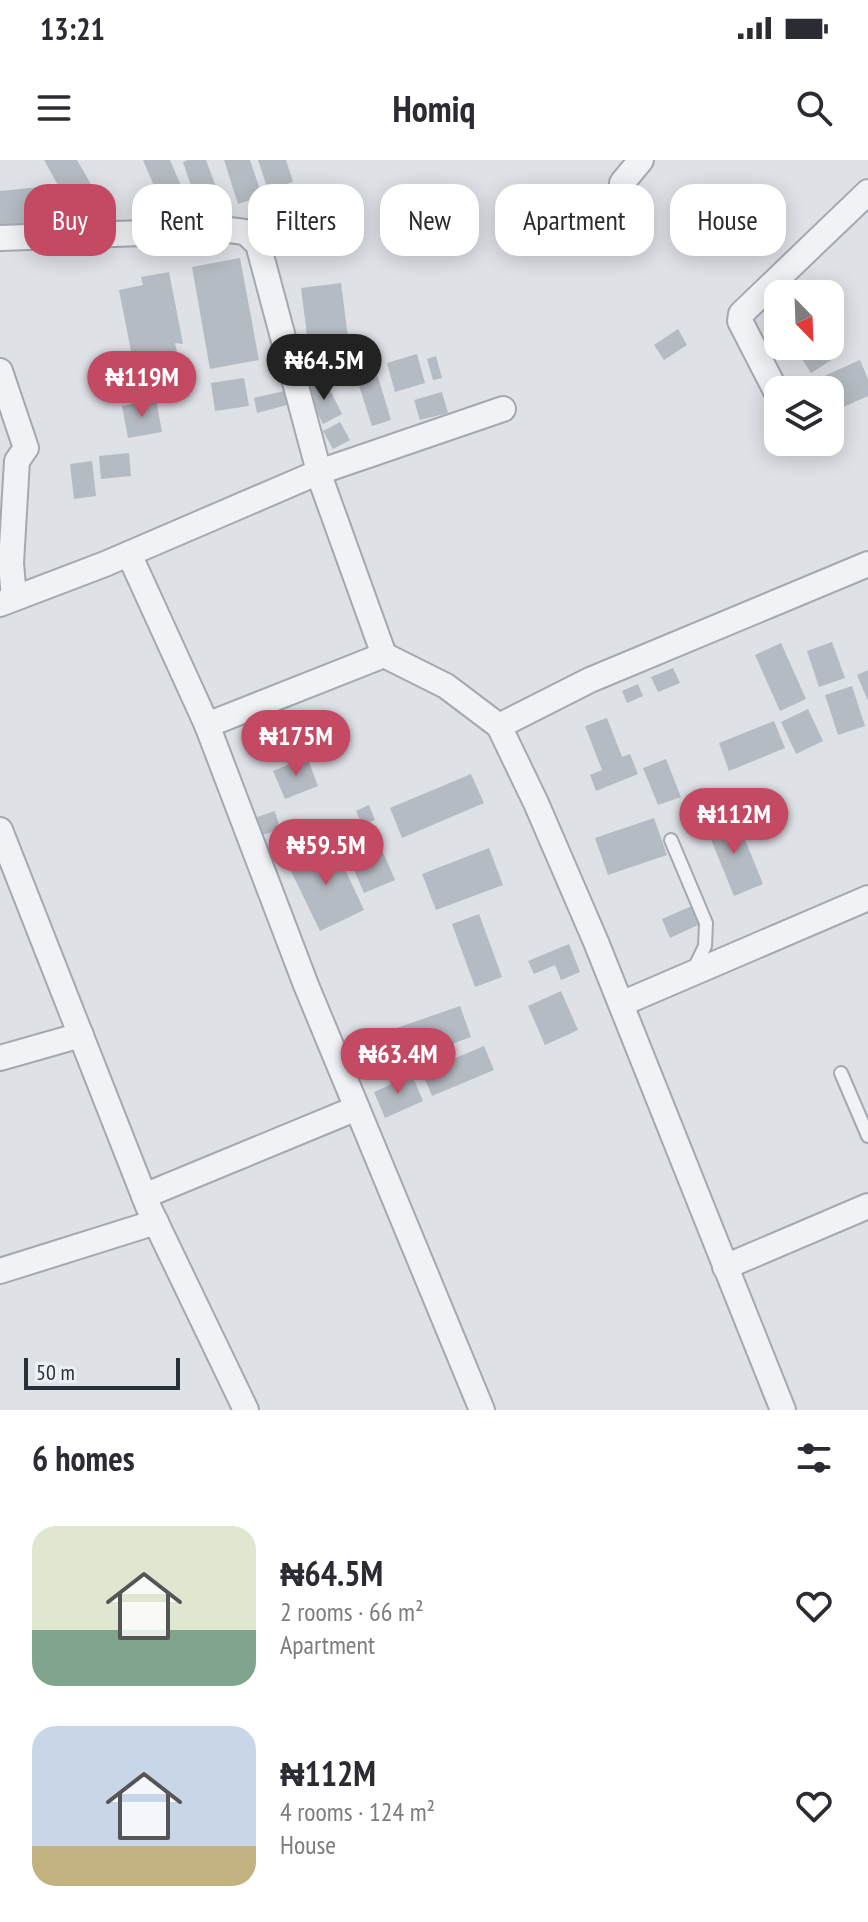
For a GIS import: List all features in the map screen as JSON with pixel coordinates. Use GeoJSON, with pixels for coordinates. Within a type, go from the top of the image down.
{"type":"FeatureCollection","features":[{"type":"Feature","properties":{"kind":"street"},"geometry":{"type":"LineString","coordinates":[[622,183],[641,160]]}},
{"type":"Feature","properties":{"kind":"street"},"geometry":{"type":"LineString","coordinates":[[768,376],[740,321],[741,314],[868,192]]}},
{"type":"Feature","properties":{"kind":"street"},"geometry":{"type":"LineString","coordinates":[[0,238],[229,230],[245,232],[258,244],[319,472],[384,655],[446,686],[499,726],[536,803],[621,1004],[783,1410]]}},
{"type":"Feature","properties":{"kind":"street"},"geometry":{"type":"LineString","coordinates":[[0,371],[26,448],[17,461],[7,601],[129,554],[319,472],[503,409]]}},
{"type":"Feature","properties":{"kind":"street"},"geometry":{"type":"LineString","coordinates":[[129,554],[207,725],[306,985],[482,1410]]}},
{"type":"Feature","properties":{"kind":"street"},"geometry":{"type":"LineString","coordinates":[[499,726],[590,680],[868,564]]}},
{"type":"Feature","properties":{"kind":"street"},"geometry":{"type":"LineString","coordinates":[[207,725],[384,655]]}},
{"type":"Feature","properties":{"kind":"street"},"geometry":{"type":"LineString","coordinates":[[0,830],[144,1196],[246,1410]]}},
{"type":"Feature","properties":{"kind":"street"},"geometry":{"type":"LineString","coordinates":[[621,1004],[868,898]]}},
{"type":"Feature","properties":{"kind":"street"},"geometry":{"type":"LineString","coordinates":[[0,1058],[81,1035]]}},
{"type":"Feature","properties":{"kind":"street"},"geometry":{"type":"LineString","coordinates":[[144,1196],[357,1108]]}},
{"type":"Feature","properties":{"kind":"street"},"geometry":{"type":"LineString","coordinates":[[725,1267],[868,1206]]}},
{"type":"Feature","properties":{"kind":"street"},"geometry":{"type":"LineString","coordinates":[[0,1271],[156,1222]]}},
{"type":"Feature","properties":{"kind":"lane"},"geometry":{"type":"LineString","coordinates":[[671,840],[706,923],[705,946],[691,975]]}},
{"type":"Feature","properties":{"kind":"lane"},"geometry":{"type":"LineString","coordinates":[[841,1073],[868,1136]]}},
{"type":"Feature","properties":{"kind":"building"},"geometry":{"type":"Polygon","coordinates":[[[44,160],[77,160],[91,184],[57,184],[44,160]]]}},
{"type":"Feature","properties":{"kind":"building"},"geometry":{"type":"Polygon","coordinates":[[[143,160],[170,160],[180,184],[153,184],[143,160]]]}},
{"type":"Feature","properties":{"kind":"building"},"geometry":{"type":"Polygon","coordinates":[[[206,160],[215,184],[190,184],[183,162],[206,160]]]}},
{"type":"Feature","properties":{"kind":"building"},"geometry":{"type":"Polygon","coordinates":[[[224,160],[250,160],[258,184],[248,184],[248,201],[238,204],[224,160]]]}},
{"type":"Feature","properties":{"kind":"building"},"geometry":{"type":"Polygon","coordinates":[[[258,160],[286,160],[293,182],[266,184],[258,160]]]}},
{"type":"Feature","properties":{"kind":"building"},"geometry":{"type":"Polygon","coordinates":[[[24,189],[24,224],[0,226],[0,191],[24,189]]]}},
{"type":"Feature","properties":{"kind":"building"},"geometry":{"type":"Polygon","coordinates":[[[240,258],[259,360],[210,369],[192,267],[240,258]]]}},
{"type":"Feature","properties":{"kind":"building"},"geometry":{"type":"Polygon","coordinates":[[[169,272],[183,344],[175,343],[180,364],[143,372],[139,356],[133,361],[119,290],[143,285],[141,277],[169,272]]]}},
{"type":"Feature","properties":{"kind":"building"},"geometry":{"type":"Polygon","coordinates":[[[341,283],[350,353],[310,358],[301,288],[341,283]]]}},
{"type":"Feature","properties":{"kind":"building"},"geometry":{"type":"Polygon","coordinates":[[[678,329],[687,345],[664,360],[654,345],[678,329]]]}},
{"type":"Feature","properties":{"kind":"building"},"geometry":{"type":"Polygon","coordinates":[[[417,354],[425,383],[395,392],[387,363],[417,354]]]}},
{"type":"Feature","properties":{"kind":"building"},"geometry":{"type":"Polygon","coordinates":[[[436,356],[442,378],[433,380],[427,359],[436,356]]]}},
{"type":"Feature","properties":{"kind":"building"},"geometry":{"type":"Polygon","coordinates":[[[803,360],[832,360],[811,373],[803,360]]]}},
{"type":"Feature","properties":{"kind":"building"},"geometry":{"type":"Polygon","coordinates":[[[860,360],[868,379],[868,396],[844,407],[844,376],[824,376],[860,360]]]}},
{"type":"Feature","properties":{"kind":"building"},"geometry":{"type":"Polygon","coordinates":[[[374,364],[391,420],[372,426],[354,370],[374,364]]]}},
{"type":"Feature","properties":{"kind":"building"},"geometry":{"type":"Polygon","coordinates":[[[244,378],[249,406],[215,411],[211,383],[244,378]]]}},
{"type":"Feature","properties":{"kind":"building"},"geometry":{"type":"Polygon","coordinates":[[[325,380],[342,414],[323,424],[305,389],[325,380]]]}},
{"type":"Feature","properties":{"kind":"building"},"geometry":{"type":"Polygon","coordinates":[[[284,391],[287,405],[257,413],[254,398],[284,391]]]}},
{"type":"Feature","properties":{"kind":"building"},"geometry":{"type":"Polygon","coordinates":[[[442,392],[448,413],[420,420],[414,400],[442,392]]]}},
{"type":"Feature","properties":{"kind":"building"},"geometry":{"type":"Polygon","coordinates":[[[156,399],[162,432],[128,438],[122,406],[156,399]]]}},
{"type":"Feature","properties":{"kind":"building"},"geometry":{"type":"Polygon","coordinates":[[[340,422],[350,440],[333,449],[323,431],[340,422]]]}},
{"type":"Feature","properties":{"kind":"building"},"geometry":{"type":"Polygon","coordinates":[[[129,453],[131,476],[101,479],[99,456],[129,453]]]}},
{"type":"Feature","properties":{"kind":"building"},"geometry":{"type":"Polygon","coordinates":[[[92,461],[96,496],[74,499],[70,464],[92,461]]]}},
{"type":"Feature","properties":{"kind":"building"},"geometry":{"type":"Polygon","coordinates":[[[832,642],[845,678],[819,687],[807,651],[832,642]]]}},
{"type":"Feature","properties":{"kind":"building"},"geometry":{"type":"Polygon","coordinates":[[[781,643],[806,699],[780,711],[755,655],[781,643]]]}},
{"type":"Feature","properties":{"kind":"building"},"geometry":{"type":"Polygon","coordinates":[[[673,668],[680,683],[658,692],[651,677],[673,668]]]}},
{"type":"Feature","properties":{"kind":"building"},"geometry":{"type":"Polygon","coordinates":[[[868,670],[868,701],[857,675],[868,670]]]}},
{"type":"Feature","properties":{"kind":"building"},"geometry":{"type":"Polygon","coordinates":[[[638,684],[643,696],[627,703],[622,691],[638,684]]]}},
{"type":"Feature","properties":{"kind":"building"},"geometry":{"type":"Polygon","coordinates":[[[852,686],[865,726],[838,735],[825,695],[852,686]]]}},
{"type":"Feature","properties":{"kind":"building"},"geometry":{"type":"Polygon","coordinates":[[[808,709],[823,741],[796,754],[781,722],[808,709]]]}},
{"type":"Feature","properties":{"kind":"building"},"geometry":{"type":"Polygon","coordinates":[[[607,718],[622,757],[630,754],[638,774],[596,791],[590,775],[602,770],[585,726],[607,718]]]}},
{"type":"Feature","properties":{"kind":"building"},"geometry":{"type":"Polygon","coordinates":[[[774,721],[785,748],[729,771],[719,743],[774,721]]]}},
{"type":"Feature","properties":{"kind":"building"},"geometry":{"type":"Polygon","coordinates":[[[307,757],[318,786],[285,799],[273,771],[307,757]]]}},
{"type":"Feature","properties":{"kind":"building"},"geometry":{"type":"Polygon","coordinates":[[[666,759],[681,797],[658,805],[643,768],[666,759]]]}},
{"type":"Feature","properties":{"kind":"building"},"geometry":{"type":"Polygon","coordinates":[[[471,774],[484,803],[402,838],[390,808],[471,774]]]}},
{"type":"Feature","properties":{"kind":"building"},"geometry":{"type":"Polygon","coordinates":[[[369,805],[375,820],[362,825],[356,811],[369,805]]]}},
{"type":"Feature","properties":{"kind":"building"},"geometry":{"type":"Polygon","coordinates":[[[275,811],[280,829],[263,835],[257,817],[275,811]]]}},
{"type":"Feature","properties":{"kind":"building"},"geometry":{"type":"Polygon","coordinates":[[[735,815],[763,884],[734,896],[706,827],[735,815]]]}},
{"type":"Feature","properties":{"kind":"building"},"geometry":{"type":"Polygon","coordinates":[[[654,818],[667,855],[608,875],[595,838],[654,818]]]}},
{"type":"Feature","properties":{"kind":"building"},"geometry":{"type":"Polygon","coordinates":[[[373,829],[395,880],[364,893],[342,842],[373,829]]]}},
{"type":"Feature","properties":{"kind":"building"},"geometry":{"type":"Polygon","coordinates":[[[333,844],[364,910],[320,931],[288,865],[333,844]]]}},
{"type":"Feature","properties":{"kind":"building"},"geometry":{"type":"Polygon","coordinates":[[[489,848],[503,885],[436,910],[422,874],[489,848]]]}},
{"type":"Feature","properties":{"kind":"building"},"geometry":{"type":"Polygon","coordinates":[[[692,906],[700,924],[670,938],[662,919],[692,906]]]}},
{"type":"Feature","properties":{"kind":"building"},"geometry":{"type":"Polygon","coordinates":[[[479,914],[502,977],[475,987],[452,924],[479,914]]]}},
{"type":"Feature","properties":{"kind":"building"},"geometry":{"type":"Polygon","coordinates":[[[569,944],[580,972],[561,980],[555,965],[534,974],[528,961],[569,944]]]}},
{"type":"Feature","properties":{"kind":"building"},"geometry":{"type":"Polygon","coordinates":[[[561,991],[578,1030],[545,1045],[528,1006],[561,991]]]}},
{"type":"Feature","properties":{"kind":"building"},"geometry":{"type":"Polygon","coordinates":[[[460,1006],[471,1037],[379,1070],[368,1038],[460,1006]]]}},
{"type":"Feature","properties":{"kind":"building"},"geometry":{"type":"Polygon","coordinates":[[[484,1046],[494,1070],[432,1096],[422,1072],[484,1046]]]}},
{"type":"Feature","properties":{"kind":"building"},"geometry":{"type":"Polygon","coordinates":[[[412,1075],[423,1101],[385,1118],[374,1092],[412,1075]]]}}]}
